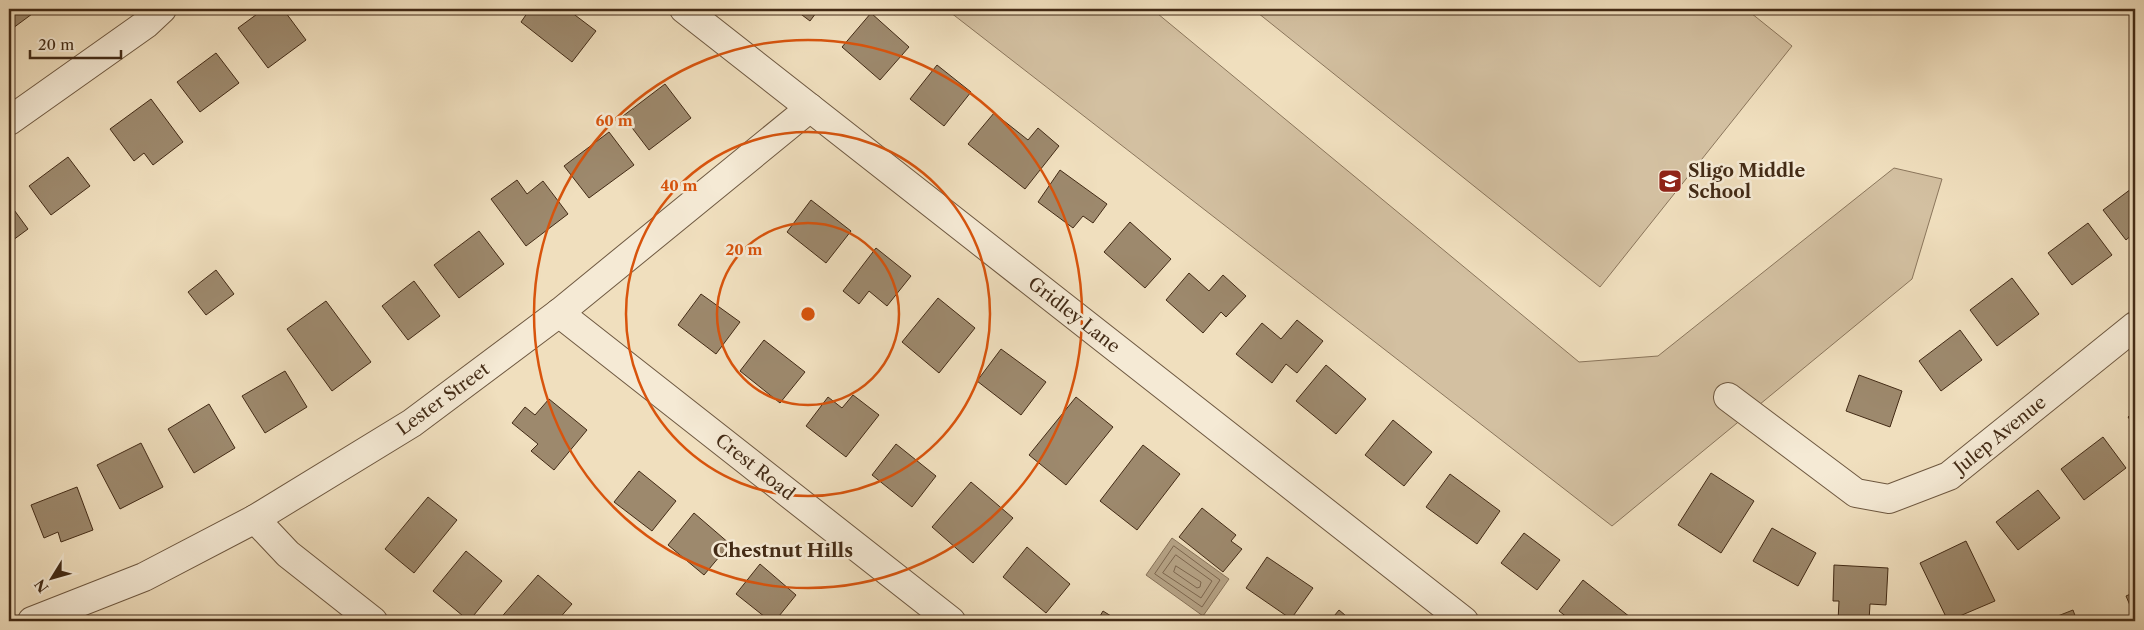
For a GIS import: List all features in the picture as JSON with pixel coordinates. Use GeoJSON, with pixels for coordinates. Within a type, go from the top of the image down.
{"type":"FeatureCollection","features":[{"type":"Feature","properties":{"kind":"street"},"geometry":{"type":"LineString","coordinates":[[9,121],[146,24],[162,9]]}},
{"type":"Feature","properties":{"kind":"street","name":"Gridley Lane"},"geometry":{"type":"LineString","coordinates":[[684,9],[1464,621]]}},
{"type":"Feature","properties":{"kind":"street","name":"Lester Street"},"geometry":{"type":"LineString","coordinates":[[32,621],[144,576],[255,519],[412,423],[559,312],[810,108]]}},
{"type":"Feature","properties":{"kind":"street","name":"Crest Road"},"geometry":{"type":"LineString","coordinates":[[559,312],[951,621]]}},
{"type":"Feature","properties":{"kind":"street","name":"Julep Avenue"},"geometry":{"type":"LineString","coordinates":[[1728,397],[1856,493],[1889,499],[1949,476],[2135,326]]}},
{"type":"Feature","properties":{"kind":"street"},"geometry":{"type":"LineString","coordinates":[[255,519],[288,554],[373,621]]}},
{"type":"Feature","properties":{"kind":"shaded area"},"geometry":{"type":"Polygon","coordinates":[[[946,9],[1152,9],[1579,362],[1658,356],[1894,168],[1942,179],[1912,279],[1612,526],[946,9]]]}},
{"type":"Feature","properties":{"kind":"shaded area"},"geometry":{"type":"Polygon","coordinates":[[[1253,9],[1746,9],[1792,46],[1600,287],[1253,9]]]}},
{"type":"Feature","properties":{"kind":"water"},"geometry":{"type":"Polygon","coordinates":[[[1172,538],[1229,579],[1203,616],[1146,575],[1172,538]]]}},
{"type":"Feature","properties":{"kind":"building"},"geometry":{"type":"Polygon","coordinates":[[[9,9],[28,9],[32,14],[9,31],[9,9]]]}},
{"type":"Feature","properties":{"kind":"building"},"geometry":{"type":"Polygon","coordinates":[[[264,9],[283,9],[306,40],[268,68],[238,28],[264,9]]]}},
{"type":"Feature","properties":{"kind":"building"},"geometry":{"type":"Polygon","coordinates":[[[530,9],[567,9],[596,31],[572,62],[521,22],[530,9]]]}},
{"type":"Feature","properties":{"kind":"building"},"geometry":{"type":"Polygon","coordinates":[[[794,9],[819,9],[810,21],[794,9]]]}},
{"type":"Feature","properties":{"kind":"building"},"geometry":{"type":"Polygon","coordinates":[[[871,13],[909,47],[880,80],[842,47],[871,13]]]}},
{"type":"Feature","properties":{"kind":"building"},"geometry":{"type":"Polygon","coordinates":[[[216,53],[239,83],[200,112],[177,82],[216,53]]]}},
{"type":"Feature","properties":{"kind":"building"},"geometry":{"type":"Polygon","coordinates":[[[937,65],[971,92],[944,126],[910,99],[937,65]]]}},
{"type":"Feature","properties":{"kind":"building"},"geometry":{"type":"Polygon","coordinates":[[[665,84],[691,118],[649,150],[623,116],[665,84]]]}},
{"type":"Feature","properties":{"kind":"building"},"geometry":{"type":"Polygon","coordinates":[[[151,99],[183,142],[153,165],[144,153],[134,161],[110,129],[151,99]]]}},
{"type":"Feature","properties":{"kind":"building"},"geometry":{"type":"Polygon","coordinates":[[[994,113],[1028,140],[1038,128],[1059,146],[1025,189],[968,144],[994,113]]]}},
{"type":"Feature","properties":{"kind":"building"},"geometry":{"type":"Polygon","coordinates":[[[609,132],[634,165],[589,198],[564,166],[609,132]]]}},
{"type":"Feature","properties":{"kind":"building"},"geometry":{"type":"Polygon","coordinates":[[[68,157],[90,186],[51,215],[29,186],[68,157]]]}},
{"type":"Feature","properties":{"kind":"building"},"geometry":{"type":"Polygon","coordinates":[[[1060,170],[1107,204],[1093,223],[1083,216],[1073,228],[1038,202],[1060,170]]]}},
{"type":"Feature","properties":{"kind":"building"},"geometry":{"type":"Polygon","coordinates":[[[517,180],[527,194],[543,181],[568,214],[526,246],[491,199],[517,180]]]}},
{"type":"Feature","properties":{"kind":"building"},"geometry":{"type":"Polygon","coordinates":[[[2135,186],[2135,232],[2126,240],[2103,210],[2135,186]]]}},
{"type":"Feature","properties":{"kind":"building"},"geometry":{"type":"Polygon","coordinates":[[[811,200],[851,231],[826,263],[787,232],[811,200]]]}},
{"type":"Feature","properties":{"kind":"building"},"geometry":{"type":"Polygon","coordinates":[[[9,203],[28,229],[9,243],[9,203]]]}},
{"type":"Feature","properties":{"kind":"building"},"geometry":{"type":"Polygon","coordinates":[[[1130,222],[1171,259],[1145,288],[1104,252],[1130,222]]]}},
{"type":"Feature","properties":{"kind":"building"},"geometry":{"type":"Polygon","coordinates":[[[2088,223],[2112,255],[2072,285],[2048,253],[2088,223]]]}},
{"type":"Feature","properties":{"kind":"building"},"geometry":{"type":"Polygon","coordinates":[[[479,231],[504,264],[459,298],[434,265],[479,231]]]}},
{"type":"Feature","properties":{"kind":"building"},"geometry":{"type":"Polygon","coordinates":[[[876,248],[911,276],[887,306],[869,291],[859,304],[843,291],[876,248]]]}},
{"type":"Feature","properties":{"kind":"building"},"geometry":{"type":"Polygon","coordinates":[[[216,270],[234,294],[206,315],[188,292],[216,270]]]}},
{"type":"Feature","properties":{"kind":"building"},"geometry":{"type":"Polygon","coordinates":[[[1189,273],[1209,291],[1223,275],[1246,296],[1226,317],[1221,312],[1203,333],[1166,300],[1189,273]]]}},
{"type":"Feature","properties":{"kind":"building"},"geometry":{"type":"Polygon","coordinates":[[[2012,278],[2039,314],[1997,346],[1970,310],[2012,278]]]}},
{"type":"Feature","properties":{"kind":"building"},"geometry":{"type":"Polygon","coordinates":[[[414,281],[440,316],[408,340],[382,306],[414,281]]]}},
{"type":"Feature","properties":{"kind":"building"},"geometry":{"type":"Polygon","coordinates":[[[701,294],[740,322],[716,354],[678,325],[701,294]]]}},
{"type":"Feature","properties":{"kind":"building"},"geometry":{"type":"Polygon","coordinates":[[[938,298],[975,328],[939,373],[902,342],[938,298]]]}},
{"type":"Feature","properties":{"kind":"building"},"geometry":{"type":"Polygon","coordinates":[[[326,301],[371,362],[332,391],[287,329],[326,301]]]}},
{"type":"Feature","properties":{"kind":"building"},"geometry":{"type":"Polygon","coordinates":[[[1297,320],[1323,341],[1297,373],[1286,364],[1272,383],[1236,354],[1262,323],[1281,339],[1297,320]]]}},
{"type":"Feature","properties":{"kind":"building"},"geometry":{"type":"Polygon","coordinates":[[[1960,330],[1982,360],[1941,391],[1919,361],[1960,330]]]}},
{"type":"Feature","properties":{"kind":"building"},"geometry":{"type":"Polygon","coordinates":[[[764,340],[805,372],[780,403],[740,371],[764,340]]]}},
{"type":"Feature","properties":{"kind":"building"},"geometry":{"type":"Polygon","coordinates":[[[1001,349],[1046,382],[1021,415],[977,381],[1001,349]]]}},
{"type":"Feature","properties":{"kind":"building"},"geometry":{"type":"Polygon","coordinates":[[[1326,365],[1366,399],[1336,434],[1296,401],[1326,365]]]}},
{"type":"Feature","properties":{"kind":"building"},"geometry":{"type":"Polygon","coordinates":[[[285,371],[307,407],[265,433],[242,396],[285,371]]]}},
{"type":"Feature","properties":{"kind":"building"},"geometry":{"type":"Polygon","coordinates":[[[1859,375],[1902,391],[1890,427],[1846,411],[1859,375]]]}},
{"type":"Feature","properties":{"kind":"building"},"geometry":{"type":"Polygon","coordinates":[[[853,395],[879,415],[846,457],[806,426],[828,397],[842,408],[853,395]]]}},
{"type":"Feature","properties":{"kind":"building"},"geometry":{"type":"Polygon","coordinates":[[[1076,397],[1113,427],[1066,485],[1029,455],[1076,397]]]}},
{"type":"Feature","properties":{"kind":"building"},"geometry":{"type":"Polygon","coordinates":[[[549,399],[587,430],[554,470],[531,451],[538,444],[512,423],[525,407],[535,415],[549,399]]]}},
{"type":"Feature","properties":{"kind":"building"},"geometry":{"type":"Polygon","coordinates":[[[209,404],[235,448],[194,473],[168,429],[209,404]]]}},
{"type":"Feature","properties":{"kind":"building"},"geometry":{"type":"Polygon","coordinates":[[[2135,411],[2135,427],[2128,417],[2135,411]]]}},
{"type":"Feature","properties":{"kind":"building"},"geometry":{"type":"Polygon","coordinates":[[[1393,420],[1432,452],[1404,486],[1365,455],[1393,420]]]}},
{"type":"Feature","properties":{"kind":"building"},"geometry":{"type":"Polygon","coordinates":[[[2103,437],[2126,468],[2084,500],[2061,469],[2103,437]]]}},
{"type":"Feature","properties":{"kind":"building"},"geometry":{"type":"Polygon","coordinates":[[[141,443],[163,487],[120,509],[97,465],[141,443]]]}},
{"type":"Feature","properties":{"kind":"building"},"geometry":{"type":"Polygon","coordinates":[[[896,444],[936,476],[912,507],[872,475],[896,444]]]}},
{"type":"Feature","properties":{"kind":"building"},"geometry":{"type":"Polygon","coordinates":[[[1143,445],[1180,474],[1137,530],[1100,501],[1143,445]]]}},
{"type":"Feature","properties":{"kind":"building"},"geometry":{"type":"Polygon","coordinates":[[[639,471],[676,501],[652,531],[614,502],[639,471]]]}},
{"type":"Feature","properties":{"kind":"building"},"geometry":{"type":"Polygon","coordinates":[[[1711,473],[1754,501],[1721,553],[1678,525],[1711,473]]]}},
{"type":"Feature","properties":{"kind":"building"},"geometry":{"type":"Polygon","coordinates":[[[1450,474],[1500,511],[1477,544],[1426,507],[1450,474]]]}},
{"type":"Feature","properties":{"kind":"building"},"geometry":{"type":"Polygon","coordinates":[[[971,482],[1013,518],[973,563],[932,527],[971,482]]]}},
{"type":"Feature","properties":{"kind":"building"},"geometry":{"type":"Polygon","coordinates":[[[77,487],[93,530],[61,542],[58,532],[44,538],[31,505],[77,487]]]}},
{"type":"Feature","properties":{"kind":"building"},"geometry":{"type":"Polygon","coordinates":[[[2038,490],[2060,518],[2018,550],[1996,522],[2038,490]]]}},
{"type":"Feature","properties":{"kind":"building"},"geometry":{"type":"Polygon","coordinates":[[[428,497],[457,520],[414,573],[385,549],[428,497]]]}},
{"type":"Feature","properties":{"kind":"building"},"geometry":{"type":"Polygon","coordinates":[[[1202,508],[1236,535],[1231,541],[1242,549],[1223,572],[1179,537],[1202,508]]]}},
{"type":"Feature","properties":{"kind":"building"},"geometry":{"type":"Polygon","coordinates":[[[694,513],[730,544],[704,575],[668,545],[694,513]]]}},
{"type":"Feature","properties":{"kind":"building"},"geometry":{"type":"Polygon","coordinates":[[[1772,528],[1816,553],[1798,586],[1753,561],[1772,528]]]}},
{"type":"Feature","properties":{"kind":"building"},"geometry":{"type":"Polygon","coordinates":[[[1524,533],[1560,560],[1537,590],[1501,563],[1524,533]]]}},
{"type":"Feature","properties":{"kind":"building"},"geometry":{"type":"Polygon","coordinates":[[[1966,541],[1995,601],[1948,621],[1920,563],[1966,541]]]}},
{"type":"Feature","properties":{"kind":"building"},"geometry":{"type":"Polygon","coordinates":[[[1027,547],[1070,584],[1046,613],[1003,577],[1027,547]]]}},
{"type":"Feature","properties":{"kind":"building"},"geometry":{"type":"Polygon","coordinates":[[[466,551],[502,581],[469,621],[433,591],[466,551]]]}},
{"type":"Feature","properties":{"kind":"building"},"geometry":{"type":"Polygon","coordinates":[[[1267,557],[1313,588],[1291,619],[1246,588],[1267,557]]]}},
{"type":"Feature","properties":{"kind":"building"},"geometry":{"type":"Polygon","coordinates":[[[760,564],[796,595],[775,621],[770,621],[736,594],[760,564]]]}},
{"type":"Feature","properties":{"kind":"building"},"geometry":{"type":"Polygon","coordinates":[[[1834,565],[1888,568],[1886,605],[1870,604],[1869,621],[1838,621],[1839,601],[1833,601],[1834,565]]]}},
{"type":"Feature","properties":{"kind":"building"},"geometry":{"type":"Polygon","coordinates":[[[538,575],[572,604],[557,621],[498,621],[538,575]]]}},
{"type":"Feature","properties":{"kind":"building"},"geometry":{"type":"Polygon","coordinates":[[[1583,580],[1630,617],[1627,621],[1572,621],[1559,611],[1583,580]]]}},
{"type":"Feature","properties":{"kind":"building"},"geometry":{"type":"Polygon","coordinates":[[[2135,592],[2135,617],[2126,596],[2135,592]]]}},
{"type":"Feature","properties":{"kind":"building"},"geometry":{"type":"Polygon","coordinates":[[[1339,610],[1352,621],[1330,621],[1339,610]]]}},
{"type":"Feature","properties":{"kind":"building"},"geometry":{"type":"Polygon","coordinates":[[[2073,610],[2077,621],[2045,621],[2073,610]]]}},
{"type":"Feature","properties":{"kind":"building"},"geometry":{"type":"Polygon","coordinates":[[[1103,611],[1119,621],[1097,621],[1103,611]]]}},
{"type":"Feature","properties":{"kind":"place","name":"Sligo Middle School"},"geometry":{"type":"Point","coordinates":[1670,181]}},
{"type":"Feature","properties":{"kind":"district","name":"Chestnut Hills"},"geometry":{"type":"Point","coordinates":[783,550]}}]}
